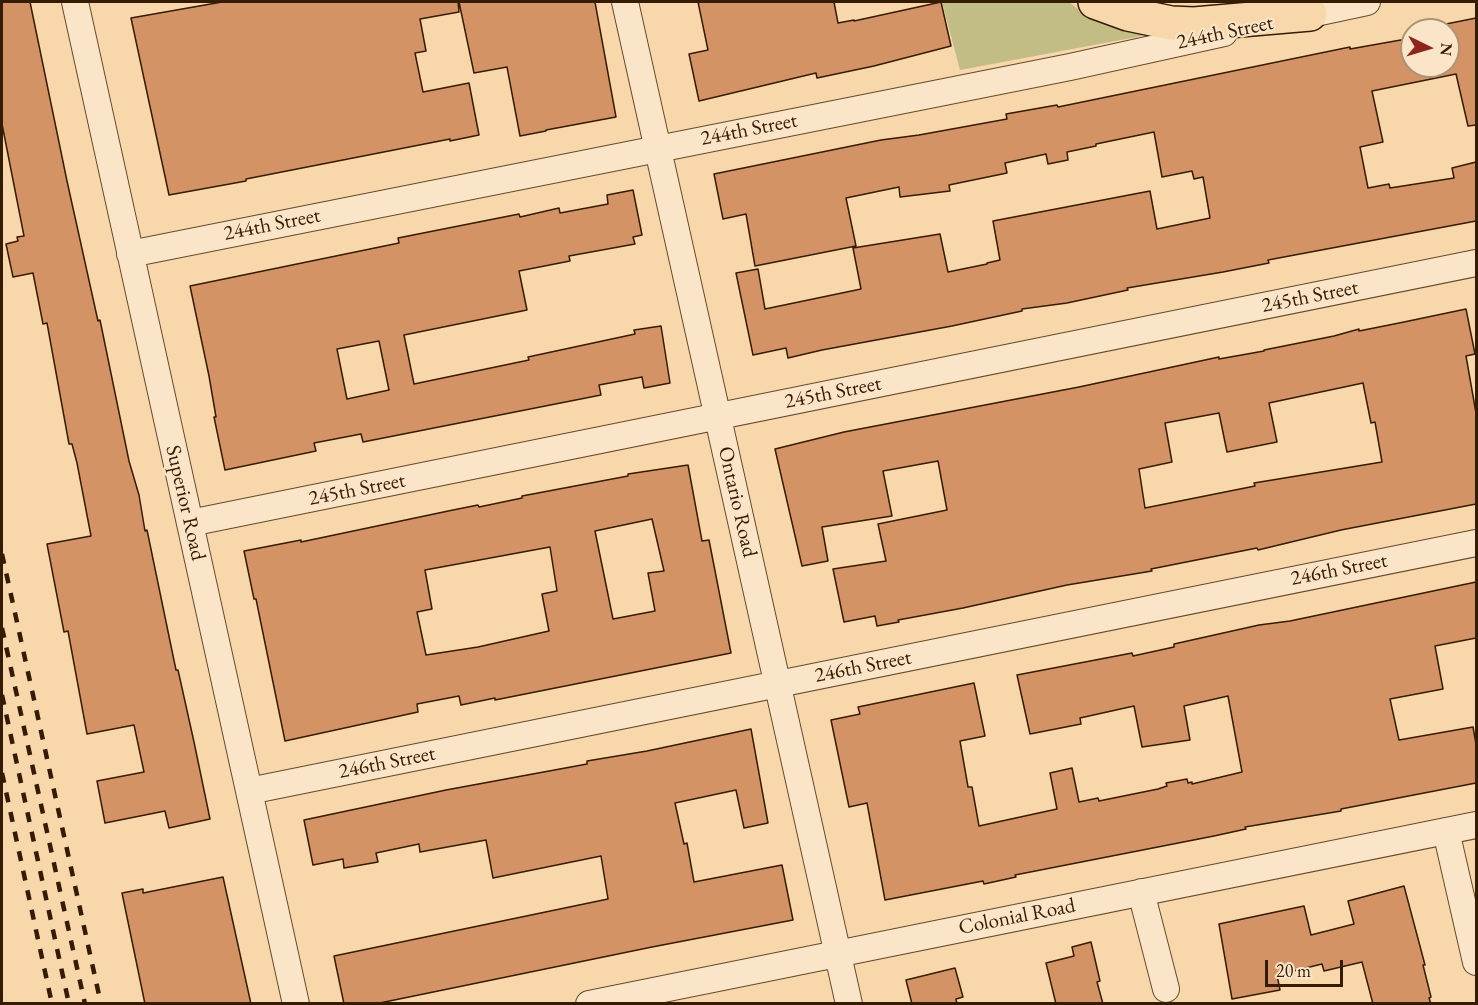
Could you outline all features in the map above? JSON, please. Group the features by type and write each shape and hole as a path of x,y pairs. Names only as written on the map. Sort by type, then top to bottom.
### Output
{"highway":[{"path":"1095,2 1128,14 1171,23 1194,24 1310,14"}],"street":[{"name":"Superior Road","path":"75,2 296,1004"},
{"name":"Ontario Road","path":"625,2 849,1004"},
{"name":"244th Street","path":"130,254 1070,67 1367,2"},
{"name":"245th Street","path":"190,523 1476,263"},
{"name":"246th Street","path":"249,791 1476,543"},
{"name":"Colonial Road","path":"589,1004 1476,825"},
{"path":"1446,831 1476,962"},
{"path":"1141,892 1166,989"}],"shaded area":[{"path":"942,2 1069,2 1082,12 1143,29 1142,36 960,70"}],"building":[{"path":"2,2 30,2 67,181 98,321 100,320 129,461 139,495 145,531 147,530 210,819 169,828 165,811 105,823 97,781 144,772 134,725 87,734 68,631 64,632 47,544 91,536 77,463 72,444 69,444 47,323 43,324 33,273 13,277 6,244 18,241 17,237 24,236 2,124"},
{"path":"222,2 458,2 459,12 420,19 426,51 415,53 423,92 469,83 479,135 169,195 131,18"},
{"path":"459,2 595,2 616,117 520,136 507,67 474,73"},
{"path":"698,2 834,2 838,23 941,2 951,46 874,66 817,78 816,73 699,101 689,54 708,50"},
{"path":"1476,18 1476,125 1468,126 1457,78 1460,78 1460,21"},
{"path":"1400,40 1400,78 1436,78 1372,91 1383,142 1360,147 1368,188 1389,184 1390,188 1454,178 1452,168 1476,162 1476,221 1268,260 1269,263 1223,272 1127,288 1128,290 1067,303 1022,309 1022,311 952,326 788,358 786,348 753,355 736,273 758,269 765,309 861,289 853,248 940,234 948,272 987,264 1000,260 993,221 1150,191 1157,229 1210,218 1203,177 1194,179 1192,171 1162,177 1154,132 1067,152 1068,160 1048,164 1046,154 1005,163 1007,173 949,185 950,191 900,197 899,187 846,198 856,246 755,266 746,214 723,219 714,174 881,140 1007,119 1006,114 1057,105 1058,107 1350,47 1350,49"},
{"path":"633,190 642,235 633,237 635,244 569,256 570,261 519,271 527,310 404,335 414,384 529,360 528,357 635,334 634,330 661,326 670,383 644,388 642,377 599,385 601,395 363,442 361,434 314,443 316,451 225,470 214,417 216,417 209,376 190,286 399,243 398,238 519,214 520,217 559,208 560,213 608,204 607,195","holes":["379,341 389,390 347,399 337,349"]},
{"path":"1466,309 1475,354 1466,356 1476,413 1476,504 1341,530 1258,550 1257,548 1151,569 1152,571 1067,585 898,620 899,622 877,626 875,616 844,622 833,569 886,561 878,524 947,510 938,461 883,471 892,516 822,527 828,561 802,566 775,449 844,432 1079,387 1219,357 1219,359 1264,351 1359,329 1359,331","holes":["1363,383 1371,423 1375,422 1382,462 1254,483 1255,486 1145,508 1139,469 1172,462 1165,423 1219,413 1227,452 1277,442 1269,403"]},
{"path":"688,465 702,541 709,540 731,653 495,700 495,698 461,705 459,696 417,704 418,712 285,741 244,551 301,540 301,542 478,505 479,507 522,498 522,496 628,476 628,474","holes":["652,519 664,571 648,573 655,611 613,619 595,531","550,547 557,591 542,594 549,631 478,647 426,655 417,612 432,609 425,570"]},
{"path":"1476,582 1476,638 1435,646 1443,689 1390,699 1399,740 1473,727 1476,744 1476,783 1341,809 1341,811 1245,827 1246,829 1015,875 1016,877 984,884 983,881 885,900 867,803 849,807 831,720 860,714 858,707 974,683 985,736 960,741 968,787 972,787 979,826 1057,809 1050,773 1072,768 1079,802 1098,798 1099,801 1158,789 1167,786 1166,783 1187,779 1188,783 1192,782 1192,784 1242,772 1228,696 1184,706 1190,740 1142,747 1134,706 1080,718 1081,724 1030,734 1017,675 1132,653 1133,656 1174,647 1174,644 1259,625 1290,621"},
{"path":"751,729 768,823 744,828 736,790 675,803 684,844 687,843 694,882 782,865 793,920 375,1004 344,1004 334,956 608,899 601,856 493,878 486,840 420,852 419,844 376,853 378,862 344,868 343,859 313,865 304,820"},
{"path":"223,877 251,1004 145,1004 122,893 143,889 143,893"},
{"path":"1404,886 1425,965 1423,965 1431,1004 1373,1004 1362,962 1324,971 1322,964 1277,975 1280,990 1232,999 1219,924 1304,906 1311,935 1354,924 1348,901"},
{"path":"1091,942 1103,1004 1056,1004 1046,963 1074,956 1072,947"},
{"path":"955,968 963,997 956,999 957,1004 912,1004 906,980"}],"railway":[{"path":"2,554 101,1004"},
{"path":"2,628 85,1004"},
{"path":"2,695 69,1004"},
{"path":"2,773 52,1004"}]}
